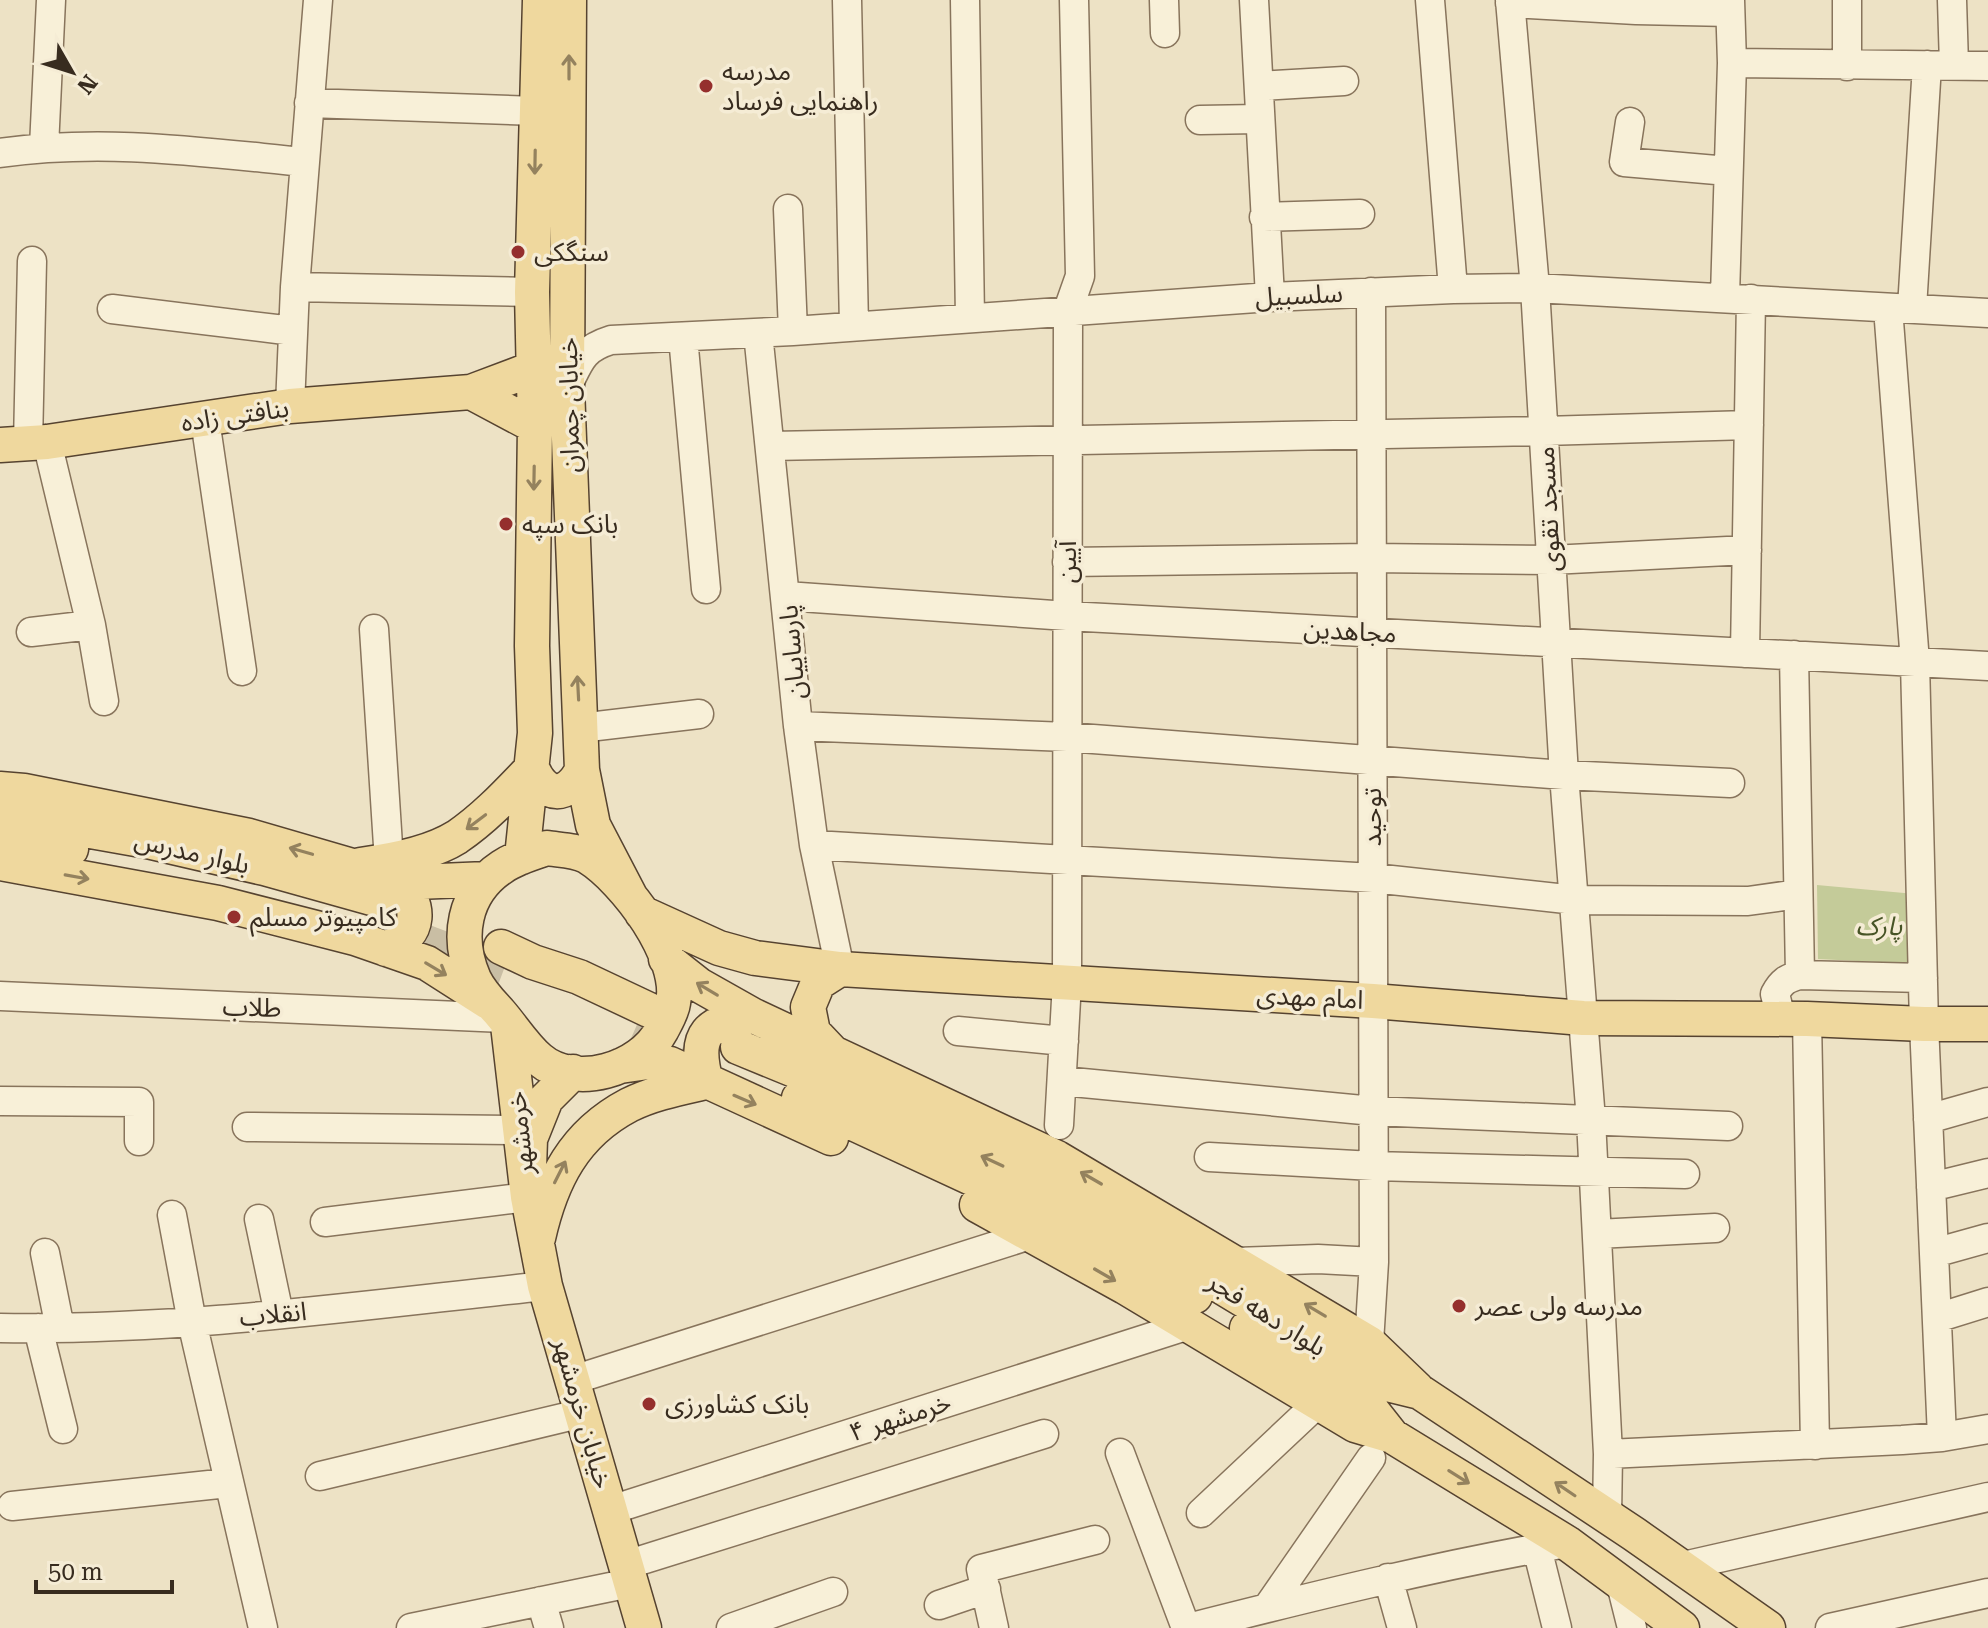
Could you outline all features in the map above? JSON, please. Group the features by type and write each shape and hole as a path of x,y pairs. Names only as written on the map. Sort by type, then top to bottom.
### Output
{"main road":[{"name":"خیابان چمران","path":"522,857 535,733 532,646 535,426 532,292 540,0"},
{"name":"خیابان چمران","path":"569,0 567,388 582,770 593,825 636,904"},
{"name":"بنافتی زاده","path":"25,444 290,406 471,392 532,369"},
{"path":"471,392 535,426"},
{"path":"0,863 218,903 355,938 386,903 455,838 490,812 532,768 537,782 549,790 563,791 576,783 582,770"},
{"path":"0,789 24,791 249,836 352,866 386,903 427,963 502,1016"},
{"name":"بلوار مدرس","path":"0,815 147,841 264,868 386,903"},
{"name":"بلوار مدرس","path":"0,839 386,903"},
{"path":"547,848 585,854 615,879 660,939 672,976 674,1003 660,1034 639,1058 595,1073 573,1072 541,1061 475,982 464,949 466,916 471,900 500,868 522,857 547,848"},
{"path":"386,903 417,882 487,879"},
{"name":"امام مهدی","path":"636,904 731,952 840,969 1373,1001 1583,1018 1794,1018 1988,1024"},
{"path":"503,959 642,1019"},
{"path":"666,959 699,985 754,1016 1057,1158 1369,1343 1420,1392"},
{"path":"831,1051 813,1032 808,1007 818,983 840,969"},
{"name":"خرمشهر","path":"502,1016 528,1197"},
{"path":"754,1016 728,1019 714,1025 702,1043 701,1062 724,1065 1033,1234 1319,1402 1382,1447"},
{"path":"620,1066 648,1062 724,1065"},
{"path":"536,1246 545,1207 563,1164 594,1131 628,1106 724,1065"},
{"name":"بلوار دهه فجر","path":"724,1065 816,1079 1085,1204 1379,1382 1420,1392 1768,1628"},
{"name":"بلوار دهه فجر","path":"724,1065 1062,1220 1190,1293 1366,1403 1382,1447 1621,1584 1682,1628"},
{"name":"خرمشهر","path":"528,1197 530,1139 546,1099 573,1072"},
{"name":"خیابان خرمشهر","path":"528,1197 545,1286 644,1628"}],"street":[{"path":"44,147 51,0"},
{"path":"290,406 295,287 318,0"},
{"path":"847,0 854,326"},
{"path":"965,0 970,318"},
{"name":"آیین","path":"1059,1125 1067,982 1068,310 1080,276 1074,0"},
{"path":"1164,0 1165,33"},
{"path":"1254,0 1258,119 1270,297"},
{"path":"1430,0 1453,289"},
{"path":"1847,0 1847,66"},
{"path":"1942,1437 1924,1024 1915,662 1900,308 1952,0"},
{"path":"1510,1 1730,6 1732,63 1728,171 1749,425 1745,653"},
{"name":"مسجد تقوی","path":"1510,1 1535,288 1564,775 1591,1120 1608,1454 1607,1517"},
{"path":"1732,63 1988,66"},
{"path":"1259,86 1344,81"},
{"path":"309,103 536,111"},
{"path":"1200,120 1258,119"},
{"path":"1630,122 1624,162 1728,171"},
{"path":"0,153 44,147 142,146 304,162"},
{"path":"788,209 793,331"},
{"path":"1264,217 1360,214"},
{"path":"32,261 25,444 91,625 104,701"},
{"path":"569,285 576,309 588,324 611,340"},
{"path":"295,287 532,292"},
{"name":"سلسبیل","path":"611,340 793,331 1270,297 1453,289 1535,288 1988,313"},
{"name":"توحید","path":"1369,1343 1374,1262 1371,292"},
{"path":"112,309 293,331"},
{"name":"پارساییان","path":"758,333 798,726 814,845 840,969"},
{"path":"683,337 706,589"},
{"path":"567,388 582,357 593,346 611,340"},
{"path":"205,420 242,671"},
{"path":"771,446 1749,425"},
{"path":"1067,562 1371,558 1551,560 1747,550"},
{"name":"مجاهدین","path":"786,596 1067,616 1988,666"},
{"path":"31,632 91,625"},
{"path":"374,629 386,903"},
{"path":"1794,655 1800,975"},
{"path":"580,728 699,714"},
{"path":"798,726 1067,737 1564,775 1730,783"},
{"path":"814,845 1373,878 1575,900 1748,901 1798,894"},
{"path":"1815,1445 1794,1018 1775,994 1789,977 1800,975 1923,978"},
{"name":"طلاب","path":"0,996 502,1016"},
{"path":"958,1031 1064,1041"},
{"path":"1062,1081 1373,1111 1728,1126"},
{"path":"0,1101 139,1102 139,1141"},
{"path":"1928,1119 1988,1102"},
{"path":"247,1127 518,1130"},
{"path":"1209,1157 1373,1166 1685,1174"},
{"path":"1931,1187 1988,1173"},
{"path":"325,1222 528,1197"},
{"path":"172,1215 192,1322 263,1628"},
{"path":"259,1219 279,1314"},
{"path":"1597,1234 1715,1228"},
{"path":"573,1380 1033,1234"},
{"path":"1934,1253 1988,1238"},
{"path":"45,1253 49,1328 63,1429"},
{"path":"1235,1262 1318,1259 1374,1262"},
{"name":"انقلاب","path":"0,1328 192,1322 545,1286"},
{"path":"1937,1318 1988,1302"},
{"name":"خرمشهر ۴","path":"611,1510 1189,1325"},
{"path":"1201,1513 1319,1402"},
{"path":"320,1476 583,1413"},
{"path":"1608,1454 1942,1437 1988,1429"},
{"path":"411,1628 471,1622 541,1601 1044,1434"},
{"path":"1267,1608 1382,1447"},
{"path":"1120,1453 1187,1628 1230,1623 1267,1608 1388,1578 1552,1545 1557,1628"},
{"path":"12,1506 228,1483"},
{"path":"1679,1567 1988,1497"},
{"path":"994,1628 981,1569 1095,1540"},
{"path":"1388,1578 1402,1628"},
{"path":"1621,1584 1632,1628"},
{"path":"939,1605 986,1589"},
{"path":"731,1628 833,1592"},
{"path":"1830,1628 1988,1593"},
{"path":"541,1601 549,1628"}],"green space":[{"name":"پارک","path":"1817,885 1915,894 1918,964 1818,959"}],"tunnel":[{"path":"376,923 504,971"},
{"path":"636,1027 729,1068"}],"place":[{"name":"مدرسه راهنمایی فرساد","path":"706,86"},
{"name":"سنگکی","path":"518,252"},
{"name":"بانک سپه","path":"506,524"},
{"name":"کامپیوتر مسلم","path":"234,917"},
{"name":"مدرسه ولی عصر","path":"1459,1306"},
{"name":"بانک کشاورزی","path":"649,1404"}]}
